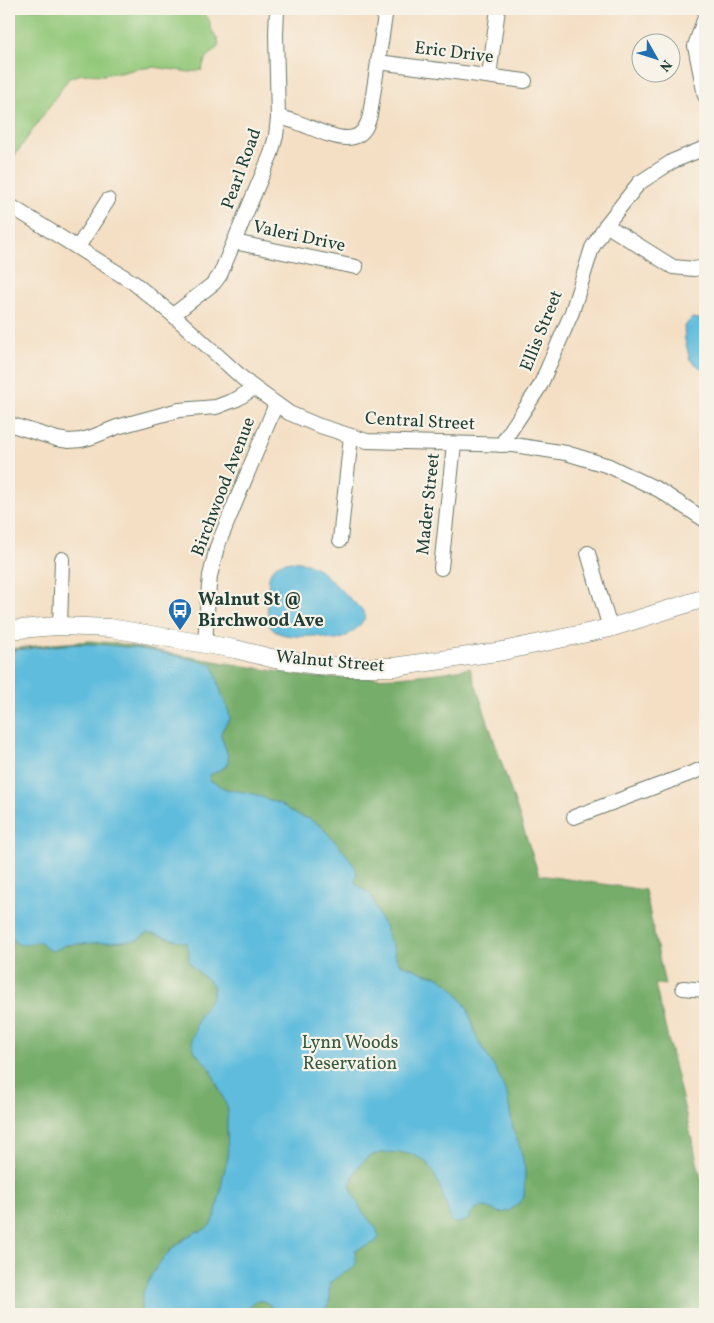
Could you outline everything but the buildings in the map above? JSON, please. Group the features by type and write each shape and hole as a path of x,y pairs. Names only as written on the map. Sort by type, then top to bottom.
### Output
{"main road":[{"name":"Walnut Street","path":"9,630 60,626 110,628 316,665 394,668 503,651 610,628 705,598"}],"street":[{"name":"Pearl Road","path":"173,314 217,280 271,154 278,118 277,9"},
{"path":"278,118 292,120 342,139 360,135 368,124 386,9"},
{"path":"489,76 498,9"},
{"path":"705,17 695,46 705,96"},
{"name":"Eric Drive","path":"378,62 525,81"},
{"name":"Ellis Street","path":"501,445 540,386 572,312 592,248 606,225 639,183 673,161 705,148"},
{"path":"78,247 108,200"},
{"name":"Central Street","path":"9,205 134,283 173,314 254,388 289,413 317,426 367,440 514,445 566,453 609,466 659,490 705,520"},
{"path":"606,225 674,267 694,270 705,267"},
{"name":"Valeri Drive","path":"234,242 356,267"},
{"path":"9,424 57,439 81,440 117,427 172,412 216,407 237,399 254,388"},
{"name":"Birchwood Avenue","path":"205,644 210,576 217,547 276,404"},
{"path":"340,540 351,436"},
{"name":"Mader Street","path":"441,568 454,444"},
{"path":"588,553 610,628"},
{"path":"60,626 62,559"},
{"path":"574,817 705,768"},
{"path":"683,988 705,990"}],"green space":[{"path":"9,9 198,9 208,19 219,46 206,59 202,70 189,72 154,67 104,75 82,74 69,78 9,164"},
{"path":"90,641 116,643 311,677 399,677 470,668 539,875 645,890 665,985 655,984 705,1195 705,1314 321,1314 330,1302 330,1282 355,1265 354,1250 376,1242 376,1228 361,1210 350,1186 356,1170 369,1157 375,1154 391,1152 416,1156 423,1160 428,1164 436,1178 452,1222 459,1223 470,1219 472,1211 480,1207 486,1207 500,1213 509,1211 521,1201 524,1197 525,1170 513,1129 507,1095 497,1072 477,1039 467,1008 454,989 435,975 400,964 377,909 366,892 356,884 357,874 309,819 297,815 280,804 254,794 226,789 209,780 210,775 226,767 228,757 221,735 222,730 230,719 212,665 152,651 105,645 70,644 9,650"},
{"path":"147,933 186,943 193,967 214,987 212,998 198,1018 194,1034 195,1052 210,1068 228,1109 228,1158 215,1216 212,1224 201,1232 197,1231 183,1239 170,1250 143,1293 140,1313 143,1314 9,1314 9,934 12,939 29,944 41,942 46,948 60,948 65,945 136,940"},
{"path":"253,1302 268,1303 278,1314 241,1314"}],"water":[{"path":"692,318 705,320 705,371 690,360 685,340 684,327"},
{"path":"291,561 307,563 320,570 363,611 365,617 358,627 337,640 317,636 285,635 274,630 268,622 269,577 277,565"},
{"path":"88,644 151,651 213,665 230,719 223,727 221,734 228,757 227,764 210,775 209,780 226,789 254,794 280,804 297,815 321,826 347,855 355,867 357,874 355,881 357,884 371,894 400,964 439,977 454,989 467,1008 477,1039 497,1072 507,1095 513,1129 525,1170 524,1197 521,1201 509,1211 500,1213 486,1207 480,1207 475,1209 470,1215 470,1219 459,1223 452,1222 436,1178 428,1164 423,1160 408,1154 391,1152 375,1154 369,1157 356,1170 350,1186 361,1210 376,1228 379,1237 376,1242 355,1250 356,1262 354,1267 330,1282 330,1302 321,1314 278,1314 261,1300 253,1302 241,1314 140,1313 142,1296 157,1266 182,1241 197,1231 201,1232 212,1224 228,1158 228,1109 210,1068 195,1052 192,1042 198,1018 212,998 214,987 189,961 189,950 186,943 147,933 137,940 65,945 52,951 41,942 20,945 9,934 9,651"}],"place":[{"name":"Walnut St @ Birchwood Ave","path":"180,631"}],"park label":[{"name":"Lynn Woods Reservation","path":"350,1053"}]}
